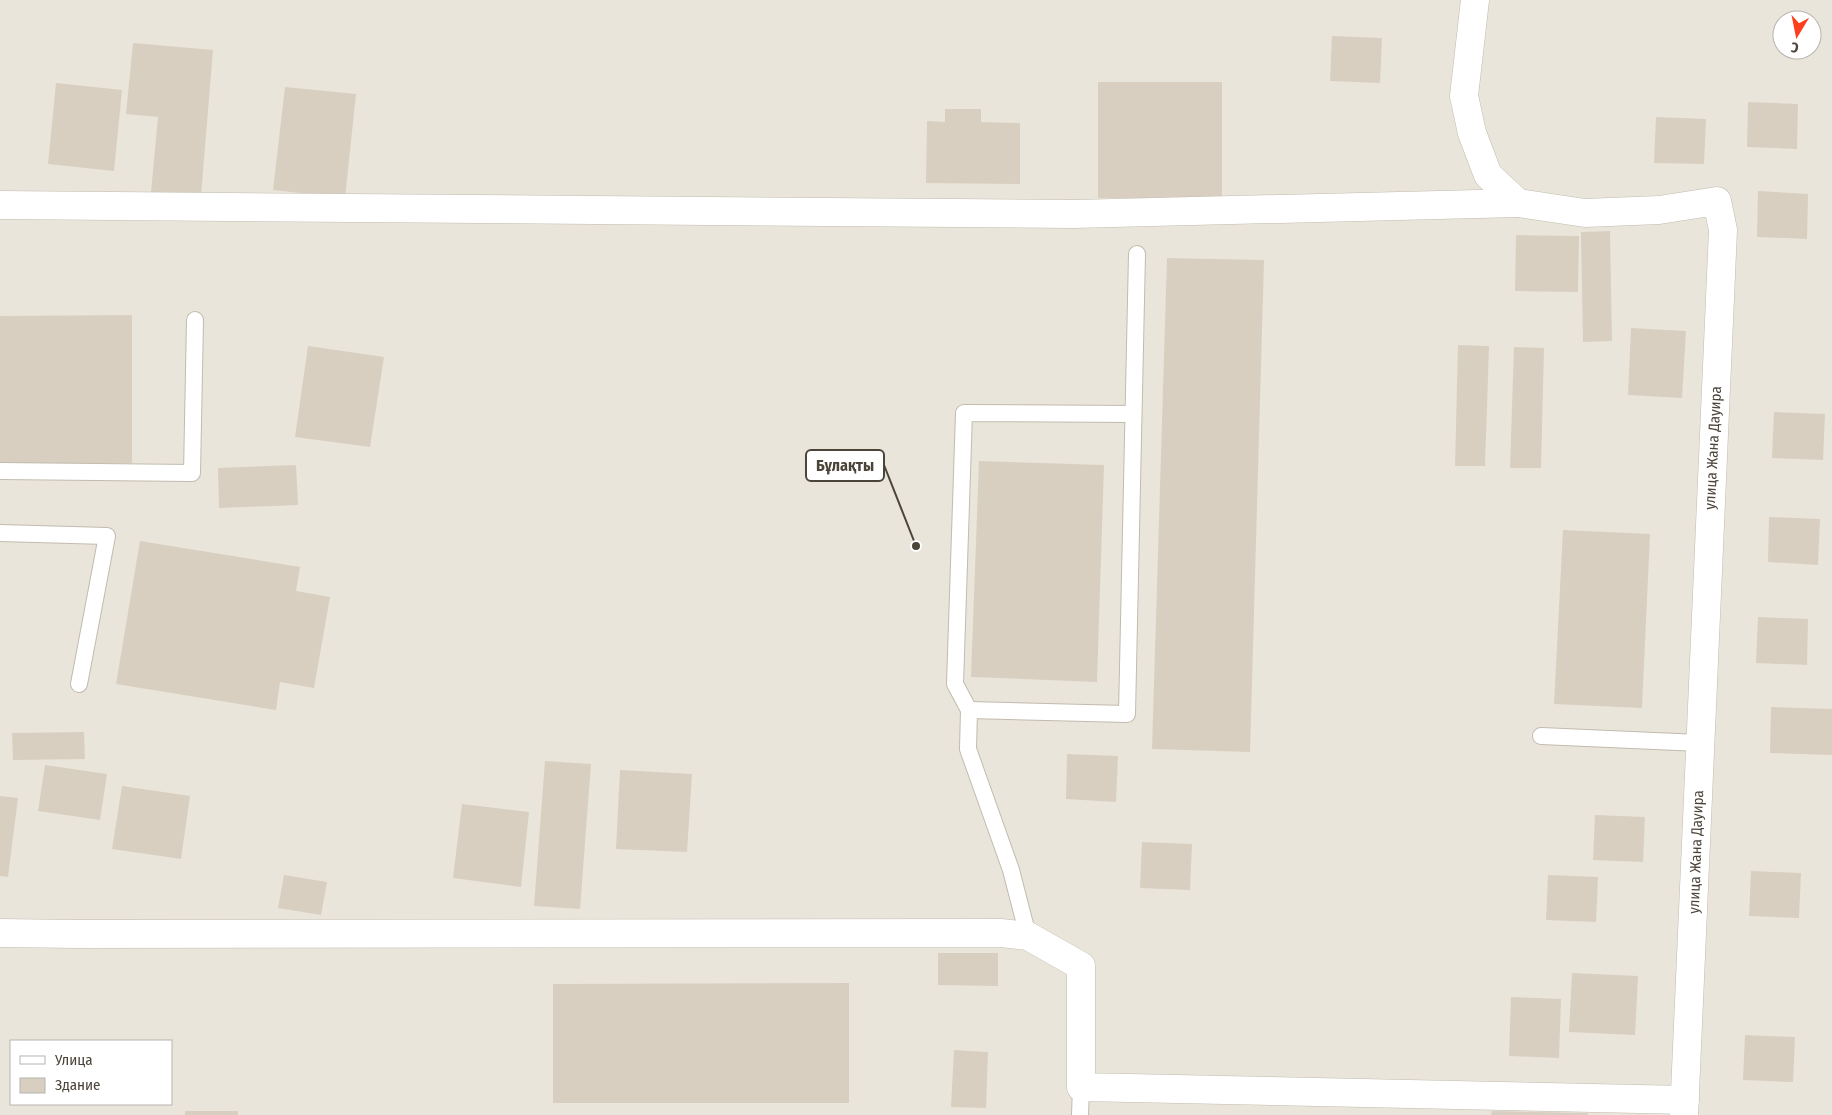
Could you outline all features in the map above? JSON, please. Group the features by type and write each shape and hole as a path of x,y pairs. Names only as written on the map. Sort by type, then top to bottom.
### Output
{"street":[{"path":"1474,0 1464,96 1472,133 1488,175 1518,203"},
{"name":"улица Жана Дауира","path":"1518,203 1585,213 1659,210 1717,202 1723,230 1684,1107"},
{"path":"0,205 1074,214 1518,203"},
{"path":"0,933 1001,933 1028,936 1081,966 1081,1087 1684,1107"}],"lane":[{"path":"969,710 1126,714 1137,254"},
{"path":"0,471 192,474 195,320"},
{"path":"1028,936 1011,870 968,749 969,710 955,684 964,413 1133,414"},
{"path":"0,533 107,536 79,684"},
{"path":"1541,736 1700,743"},
{"path":"1080,1115 1081,1087"}],"shaded area":[{"path":"0,0 1832,0 1832,1115 0,1115"}],"building":[{"path":"1332,36 1382,38 1380,83 1330,81"},
{"path":"133,43 213,50 201,196 151,192 158,117 126,114"},
{"path":"1098,82 1222,82 1222,198 1098,198"},
{"path":"56,83 122,90 114,171 48,164"},
{"path":"285,87 356,94 345,198 273,190"},
{"path":"1748,102 1798,104 1797,149 1747,147"},
{"path":"945,109 981,109 981,122 1020,123 1020,184 926,183 927,121 945,122"},
{"path":"1656,117 1706,119 1704,164 1654,163"},
{"path":"1758,191 1808,194 1807,239 1757,237"},
{"path":"1610,231 1612,341 1583,342 1581,232"},
{"path":"1516,235 1579,236 1578,292 1515,291"},
{"path":"1167,258 1264,260 1250,752 1152,749"},
{"path":"132,315 132,463 0,463 0,316"},
{"path":"1631,328 1686,331 1682,398 1628,395"},
{"path":"1458,345 1489,346 1485,466 1455,466"},
{"path":"308,346 384,357 370,447 295,437"},
{"path":"1514,347 1544,348 1541,468 1510,468"},
{"path":"1774,412 1825,414 1823,460 1772,458"},
{"path":"979,461 1104,465 1097,682 971,677"},
{"path":"296,465 298,505 219,508 218,468"},
{"path":"1769,517 1820,519 1818,565 1768,562"},
{"path":"1563,530 1650,534 1642,708 1554,704"},
{"path":"140,541 300,567 296,591 330,597 314,688 280,682 276,710 116,684"},
{"path":"1758,617 1808,619 1807,665 1756,663"},
{"path":"1771,707 1832,709 1832,755 1770,753"},
{"path":"84,732 85,759 13,760 12,733"},
{"path":"1067,754 1118,756 1116,802 1066,799"},
{"path":"545,761 591,764 580,909 534,906"},
{"path":"45,765 107,774 100,820 38,811"},
{"path":"620,770 692,774 687,852 616,849"},
{"path":"122,786 190,796 181,859 112,849"},
{"path":"0,796 18,798 8,877 0,876"},
{"path":"462,804 529,812 521,887 453,878"},
{"path":"1595,815 1645,817 1643,862 1593,860"},
{"path":"1142,842 1192,844 1190,890 1140,888"},
{"path":"1751,871 1801,873 1799,918 1749,916"},
{"path":"284,875 327,882 321,915 278,908"},
{"path":"1548,875 1598,877 1596,922 1546,920"},
{"path":"938,953 998,953 998,986 938,985"},
{"path":"1572,973 1638,976 1635,1035 1569,1032"},
{"path":"849,983 849,1103 553,1103 553,984"},
{"path":"1511,997 1561,999 1559,1058 1509,1056"},
{"path":"1745,1035 1795,1037 1793,1082 1743,1080"},
{"path":"954,1050 988,1052 986,1108 951,1107"},
{"path":"185,1111 238,1111 238,1115 185,1115"},
{"path":"1492,1111 1588,1113 1588,1115 1491,1115"}],"place":[{"name":"Бұлақты","path":"916,546"}]}
